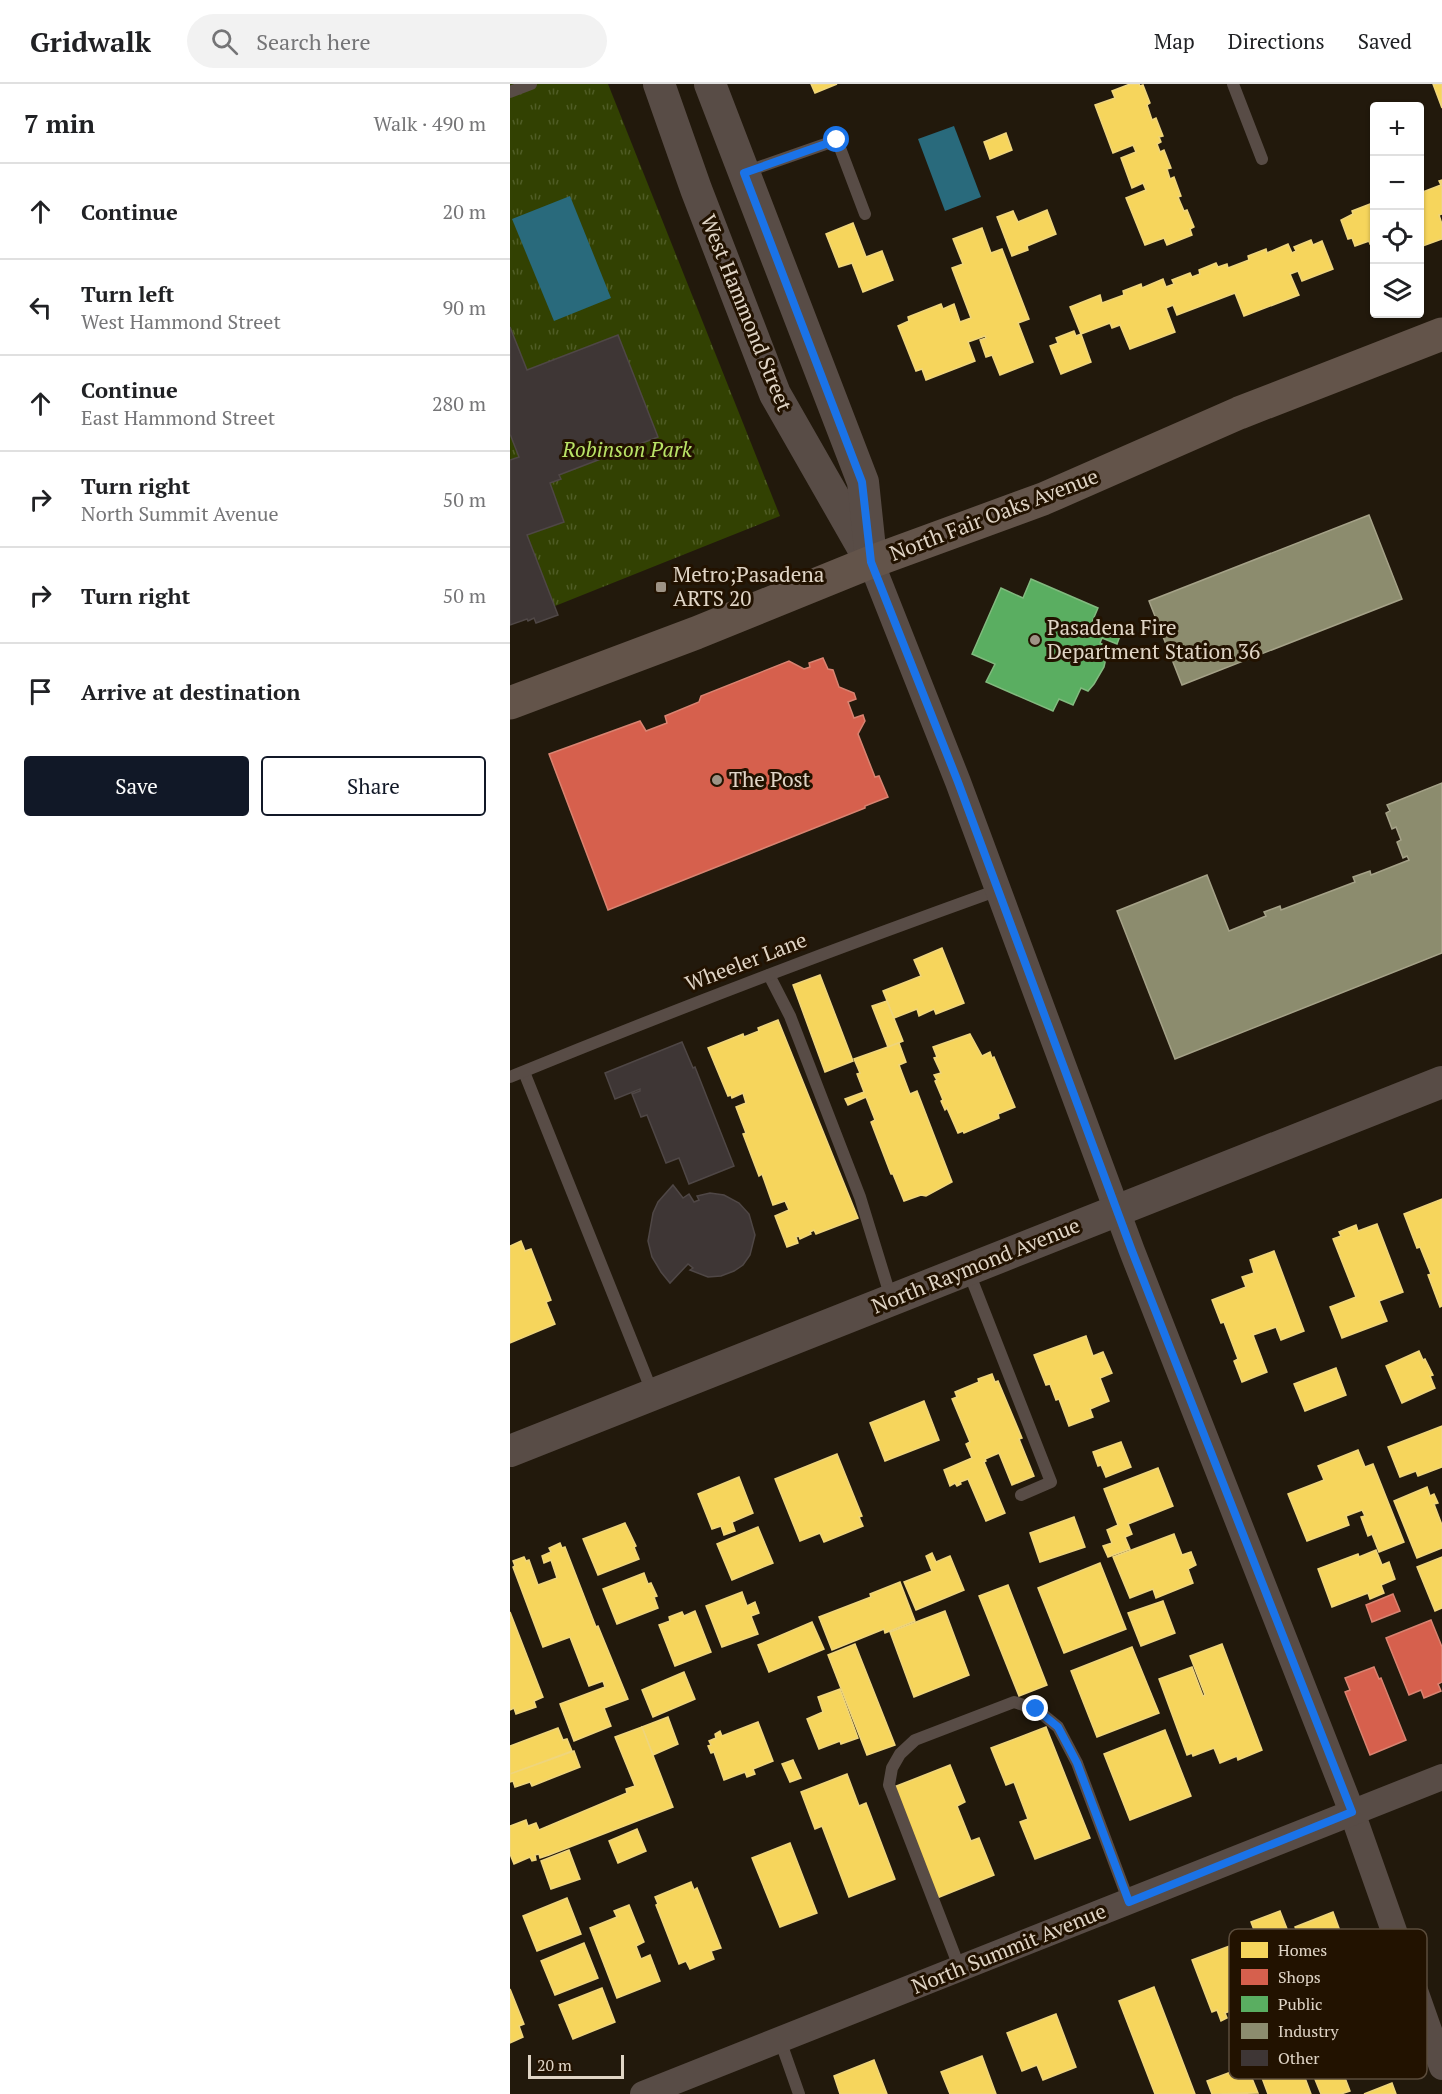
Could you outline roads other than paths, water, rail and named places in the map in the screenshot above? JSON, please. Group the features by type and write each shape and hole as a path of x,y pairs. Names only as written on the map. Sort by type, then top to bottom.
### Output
{"main road":[{"name":"North Fair Oaks Avenue","path":"510,703 696,633 871,562 1042,499 1239,413 1442,334"}],"street":[{"name":"West Hammond Street","path":"658,84 775,394 871,562"},
{"path":"710,84 862,482 871,562 958,782 1116,1210 1352,1812 1393,1929"},
{"name":"North Raymond Avenue","path":"510,1451 1442,1082"},
{"name":"North Summit Avenue","path":"643,2094 1442,1777"},
{"path":"1427,2024 1442,2067"}],"lane":[{"path":"510,92 531,84"},
{"path":"1233,84 1262,159"},
{"path":"744,173 837,140 865,214"},
{"name":"Wheeler Lane","path":"510,1077 844,945 998,890"},
{"path":"769,975 790,1016 856,1187 891,1299"},
{"path":"524,1072 653,1394"},
{"path":"968,1269 1051,1482 1021,1495"},
{"path":"960,1969 889,1785 892,1768 900,1754 915,1740 1014,1702 1036,1709 1058,1727 1077,1763 1129,1902"},
{"path":"780,2040 799,2094"}],"water":[{"path":"954,126 981,197 945,211 918,139"},
{"path":"570,196 611,298 554,321 512,219"}],"place":[{"name":"Metro;Pasadena ARTS 20","path":"661,587"},
{"name":"Pasadena Fire Department Station 36","path":"1035,640"},
{"name":"The Post","path":"717,780"}],"park label":[{"name":"Robinson Park","path":"627,450"}]}
